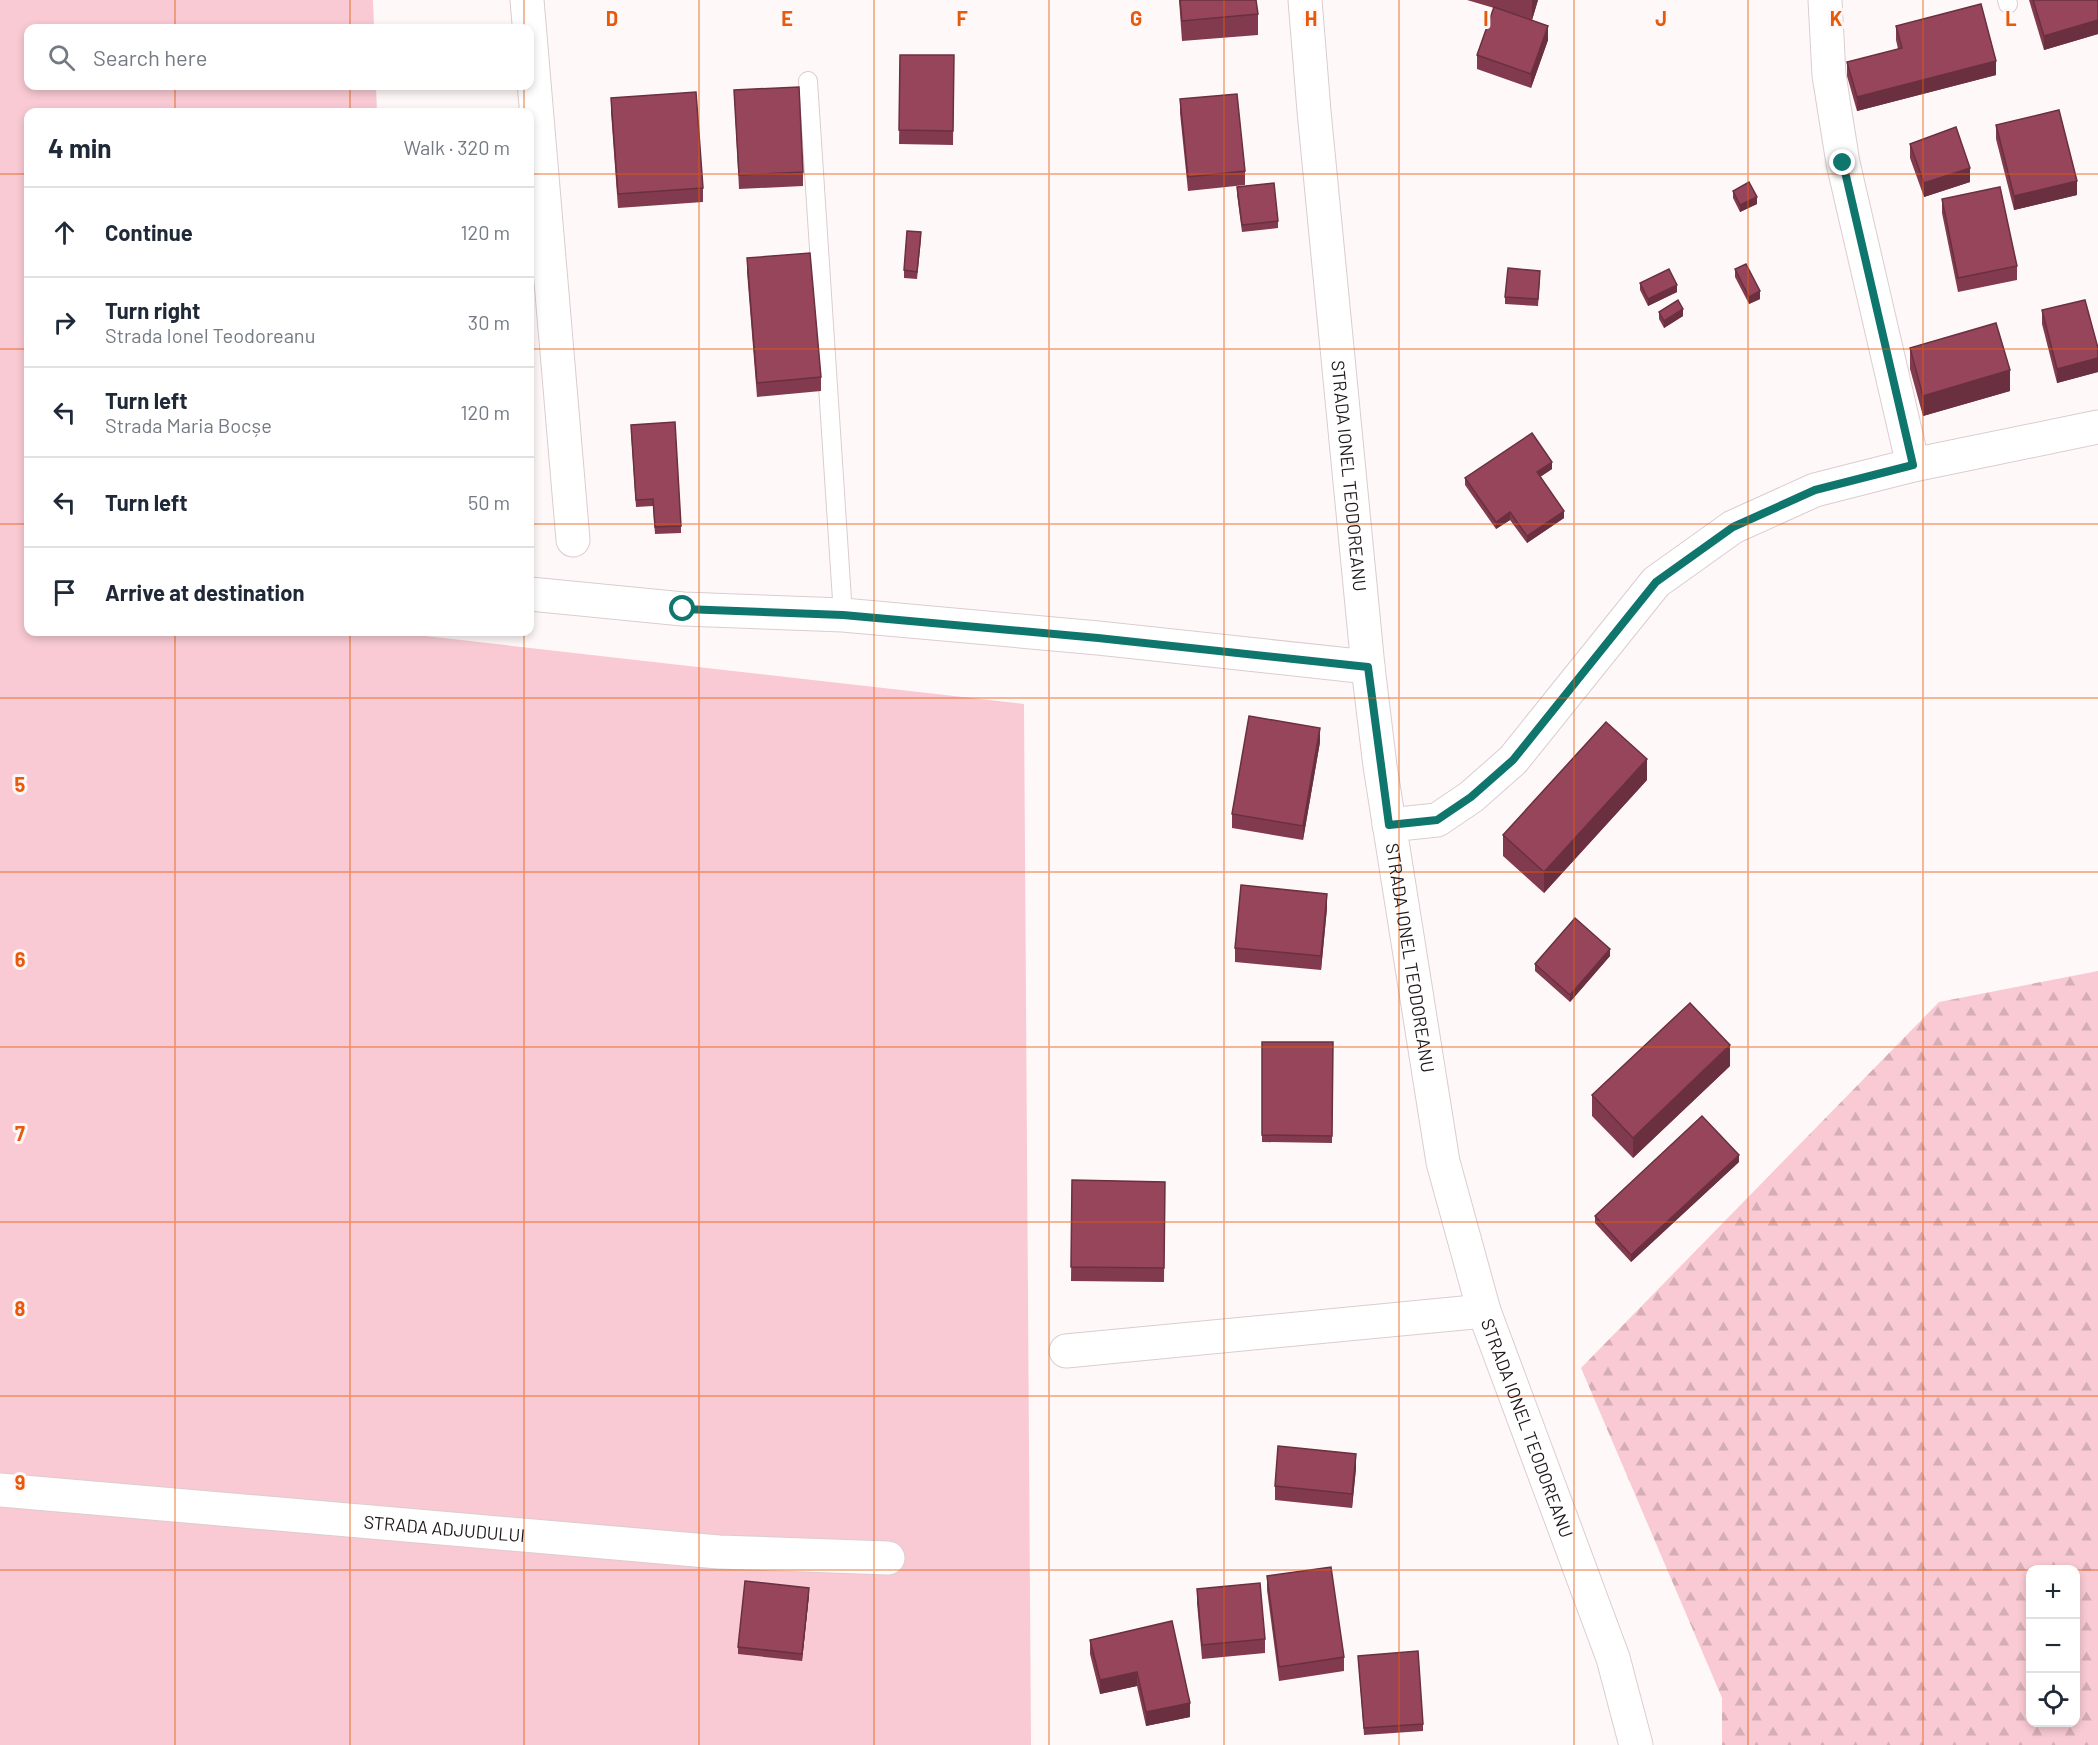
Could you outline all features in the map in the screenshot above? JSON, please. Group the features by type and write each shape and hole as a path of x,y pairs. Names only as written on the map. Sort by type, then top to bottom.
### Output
{"street":[{"path":"527,0 529,24"},
{"name":"STRADA IONEL TEODOREANU","path":"1305,0 1368,667 1389,825 1443,1162 1484,1311 1613,1659 1636,1745"},
{"path":"1825,0 1829,75 1843,163 1913,465"},
{"path":"534,82 573,540"},
{"path":"1389,825 1437,820 1471,797 1513,760 1656,582 1733,527 1815,490 1913,465 2098,427"},
{"path":"534,594 683,609 843,615 1098,638 1368,667"},
{"path":"1066,1351 1484,1311"},
{"name":"STRADA ADJUDULUI","path":"0,1490 719,1552 888,1558"}],"lane":[{"path":"808,81 843,615"}],"green space":[{"path":"0,0 373,0 374,24 24,24 24,90 376,90 377,108 24,108 24,636 425,636 1024,704 1031,1745 0,1745"},
{"path":"2098,971 2098,1745 1722,1745 1722,1698 1581,1368 1939,1002"}],"building":[{"path":"1180,0 1256,0 1258,14 1182,21"},
{"path":"2033,0 2098,0 2098,20 2044,36"},
{"path":"1981,4 1996,61 1857,97 1847,62 1902,48 1896,26"},
{"path":"1494,7 1548,26 1531,74 1477,55"},
{"path":"900,55 954,55 953,131 899,130"},
{"path":"799,87 803,172 739,175 734,90"},
{"path":"696,92 703,188 618,194 611,98"},
{"path":"1237,94 1245,171 1188,177 1180,99"},
{"path":"2059,110 2077,181 2014,196 1996,125"},
{"path":"1956,127 1970,168 1924,183 1910,144"},
{"path":"1749,182 1757,197 1740,205 1733,191"},
{"path":"1274,183 1278,221 1242,225 1237,187"},
{"path":"2000,187 2017,266 1958,278 1942,199"},
{"path":"907,231 921,232 917,272 904,270"},
{"path":"810,253 821,377 757,383 747,258"},
{"path":"1746,264 1760,291 1749,297 1735,269"},
{"path":"1508,268 1540,271 1538,299 1505,297"},
{"path":"1669,269 1677,285 1648,299 1640,283"},
{"path":"1678,300 1683,309 1664,321 1659,312"},
{"path":"2085,300 2098,348 2098,358 2057,369 2042,310"},
{"path":"1996,323 2010,370 1923,396 1910,348"},
{"path":"675,422 681,526 655,527 653,499 636,500 631,425"},
{"path":"1532,433 1552,462 1537,472 1564,511 1527,536 1510,512 1496,522 1465,478"},
{"path":"1249,716 1320,728 1303,826 1232,814"},
{"path":"1606,722 1647,759 1544,872 1503,835"},
{"path":"1241,885 1327,894 1321,956 1235,948"},
{"path":"1575,918 1610,949 1570,995 1535,964"},
{"path":"1690,1003 1730,1045 1633,1138 1592,1095"},
{"path":"1262,1042 1333,1042 1332,1136 1262,1135"},
{"path":"1702,1116 1739,1155 1631,1255 1595,1216"},
{"path":"1072,1180 1165,1182 1164,1268 1071,1267"},
{"path":"1278,1446 1356,1454 1352,1494 1275,1486"},
{"path":"1331,1567 1344,1657 1279,1667 1267,1576"},
{"path":"745,1581 809,1588 802,1654 738,1647"},
{"path":"1260,1583 1265,1639 1202,1645 1197,1589"},
{"path":"1172,1621 1190,1703 1146,1712 1137,1672 1100,1680 1090,1640"},
{"path":"1418,1651 1423,1724 1364,1728 1358,1656"}],"route":[{"path":"683,609 843,615 1098,638 1368,667 1389,825 1437,820 1471,797 1513,760 1656,582 1733,527 1815,490 1913,465 1843,163"}]}
